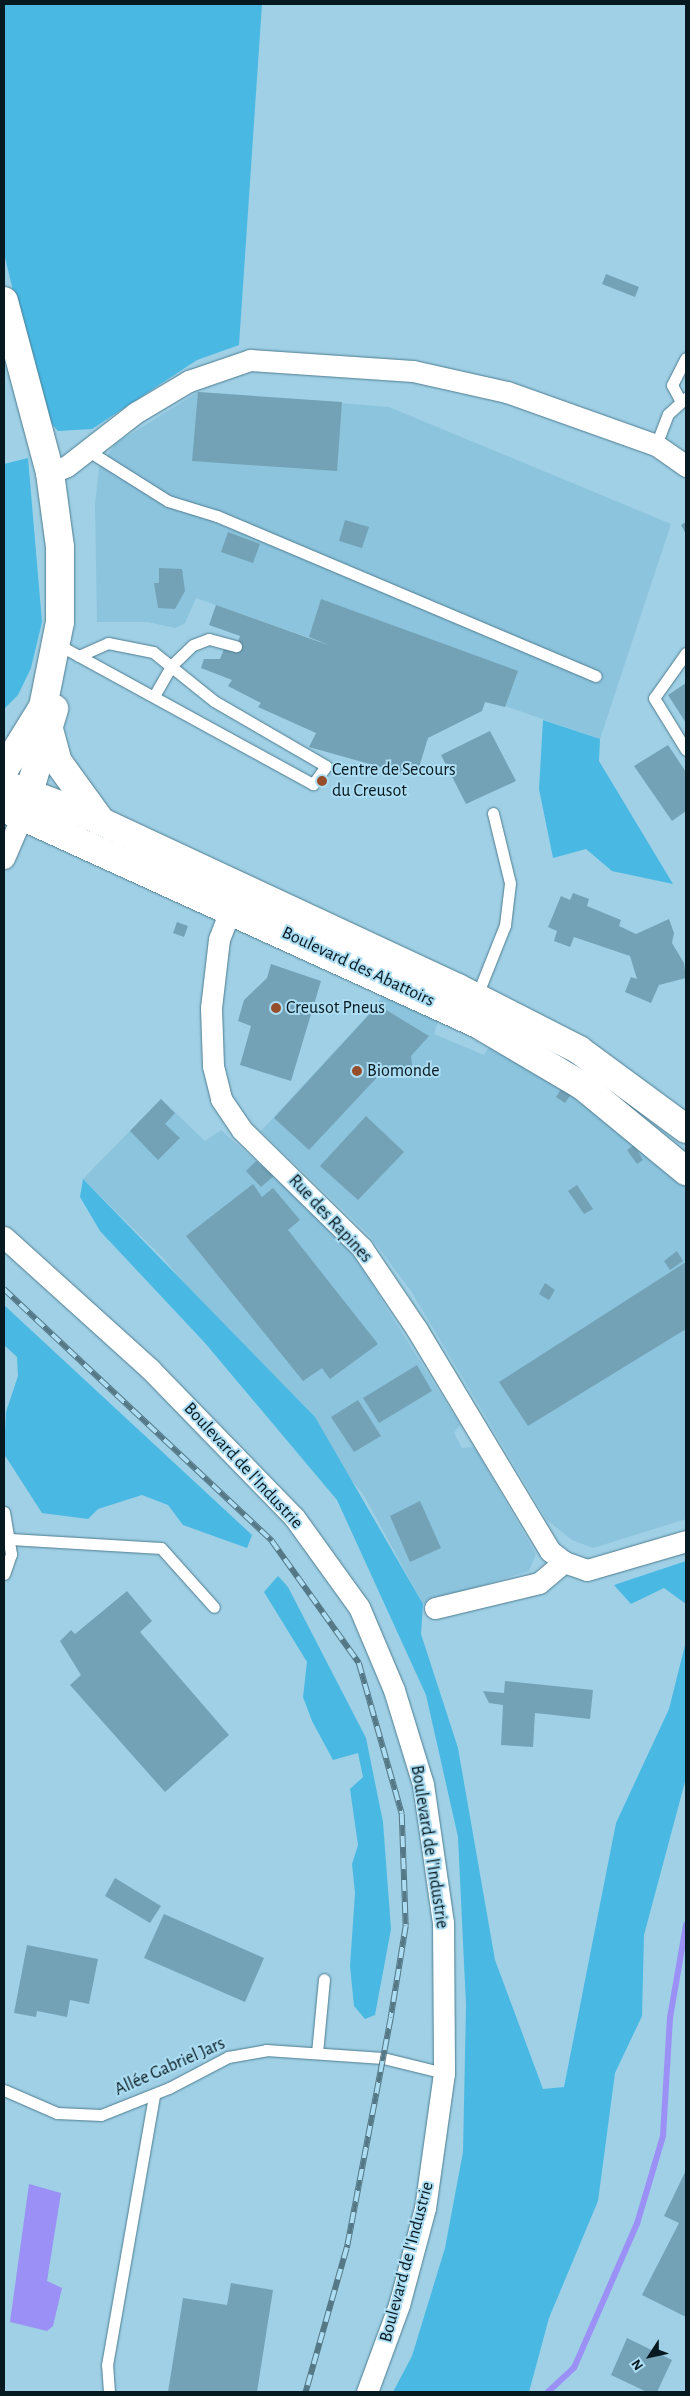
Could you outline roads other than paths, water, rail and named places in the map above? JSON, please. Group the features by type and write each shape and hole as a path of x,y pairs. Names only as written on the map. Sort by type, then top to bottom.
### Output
{"street":[{"path":"4,301 50,473 60,547 68,650 49,728 18,806 4,858"},
{"path":"50,473 67,466 135,413 189,382 250,360 413,371 507,392 656,445 686,466"},
{"path":"4,736 26,715 68,650"},
{"path":"4,770 43,707 49,679"},
{"path":"49,728 58,762 101,821"},
{"name":"Boulevard des Abattoirs","path":"4,784 18,806 231,908 471,1008 579,1050 686,1129"},
{"name":"Boulevard des Abattoirs","path":"18,806 101,821 471,1008 583,1086 686,1171"},
{"name":"Rue des Rapines","path":"231,908 219,938 210,1008 213,1066 221,1098 242,1130 362,1248 426,1344 550,1551 564,1562 587,1570 686,1541"},
{"name":"Boulevard de l'Industrie","path":"4,1237 150,1368 294,1517 359,1607 394,1690 423,1784 443,1922 444,2073 425,2208 399,2305 367,2392"},
{"path":"435,1608 539,1583 564,1562"}],"lane":[{"path":"656,445 668,414 683,399 672,385 686,358"},
{"path":"87,450 168,501 244,527 596,676"},
{"path":"154,696 172,666 193,645 209,638 236,646"},
{"path":"108,643 153,652 214,701 326,766 313,784 68,650 108,643"},
{"path":"686,653 654,698 686,750"},
{"path":"471,1008 505,925 510,883 493,812"},
{"path":"4,1512 11,1554 4,1574"},
{"path":"10,1539 161,1548 214,1607"},
{"path":"317,2054 324,1980"},
{"name":"Allée Gabriel Jars","path":"4,2090 23,2102 77,2115 101,2115 154,2095 228,2057 266,2050 383,2058 444,2073"},
{"path":"109,2392 107,2365 154,2095"}],"waterway":[{"path":"548,2392 574,2368 637,2224 663,2136 670,2018 686,1925"}],"railway":[{"path":"4,1289 272,1541 359,1663 402,1814 406,1926 391,2018 347,2248 306,2392"}],"place":[{"name":"Centre de Secours du Creusot","path":"322,781"},
{"name":"Creusot Pneus","path":"276,1008"},
{"name":"Biomonde","path":"357,1071"}]}
